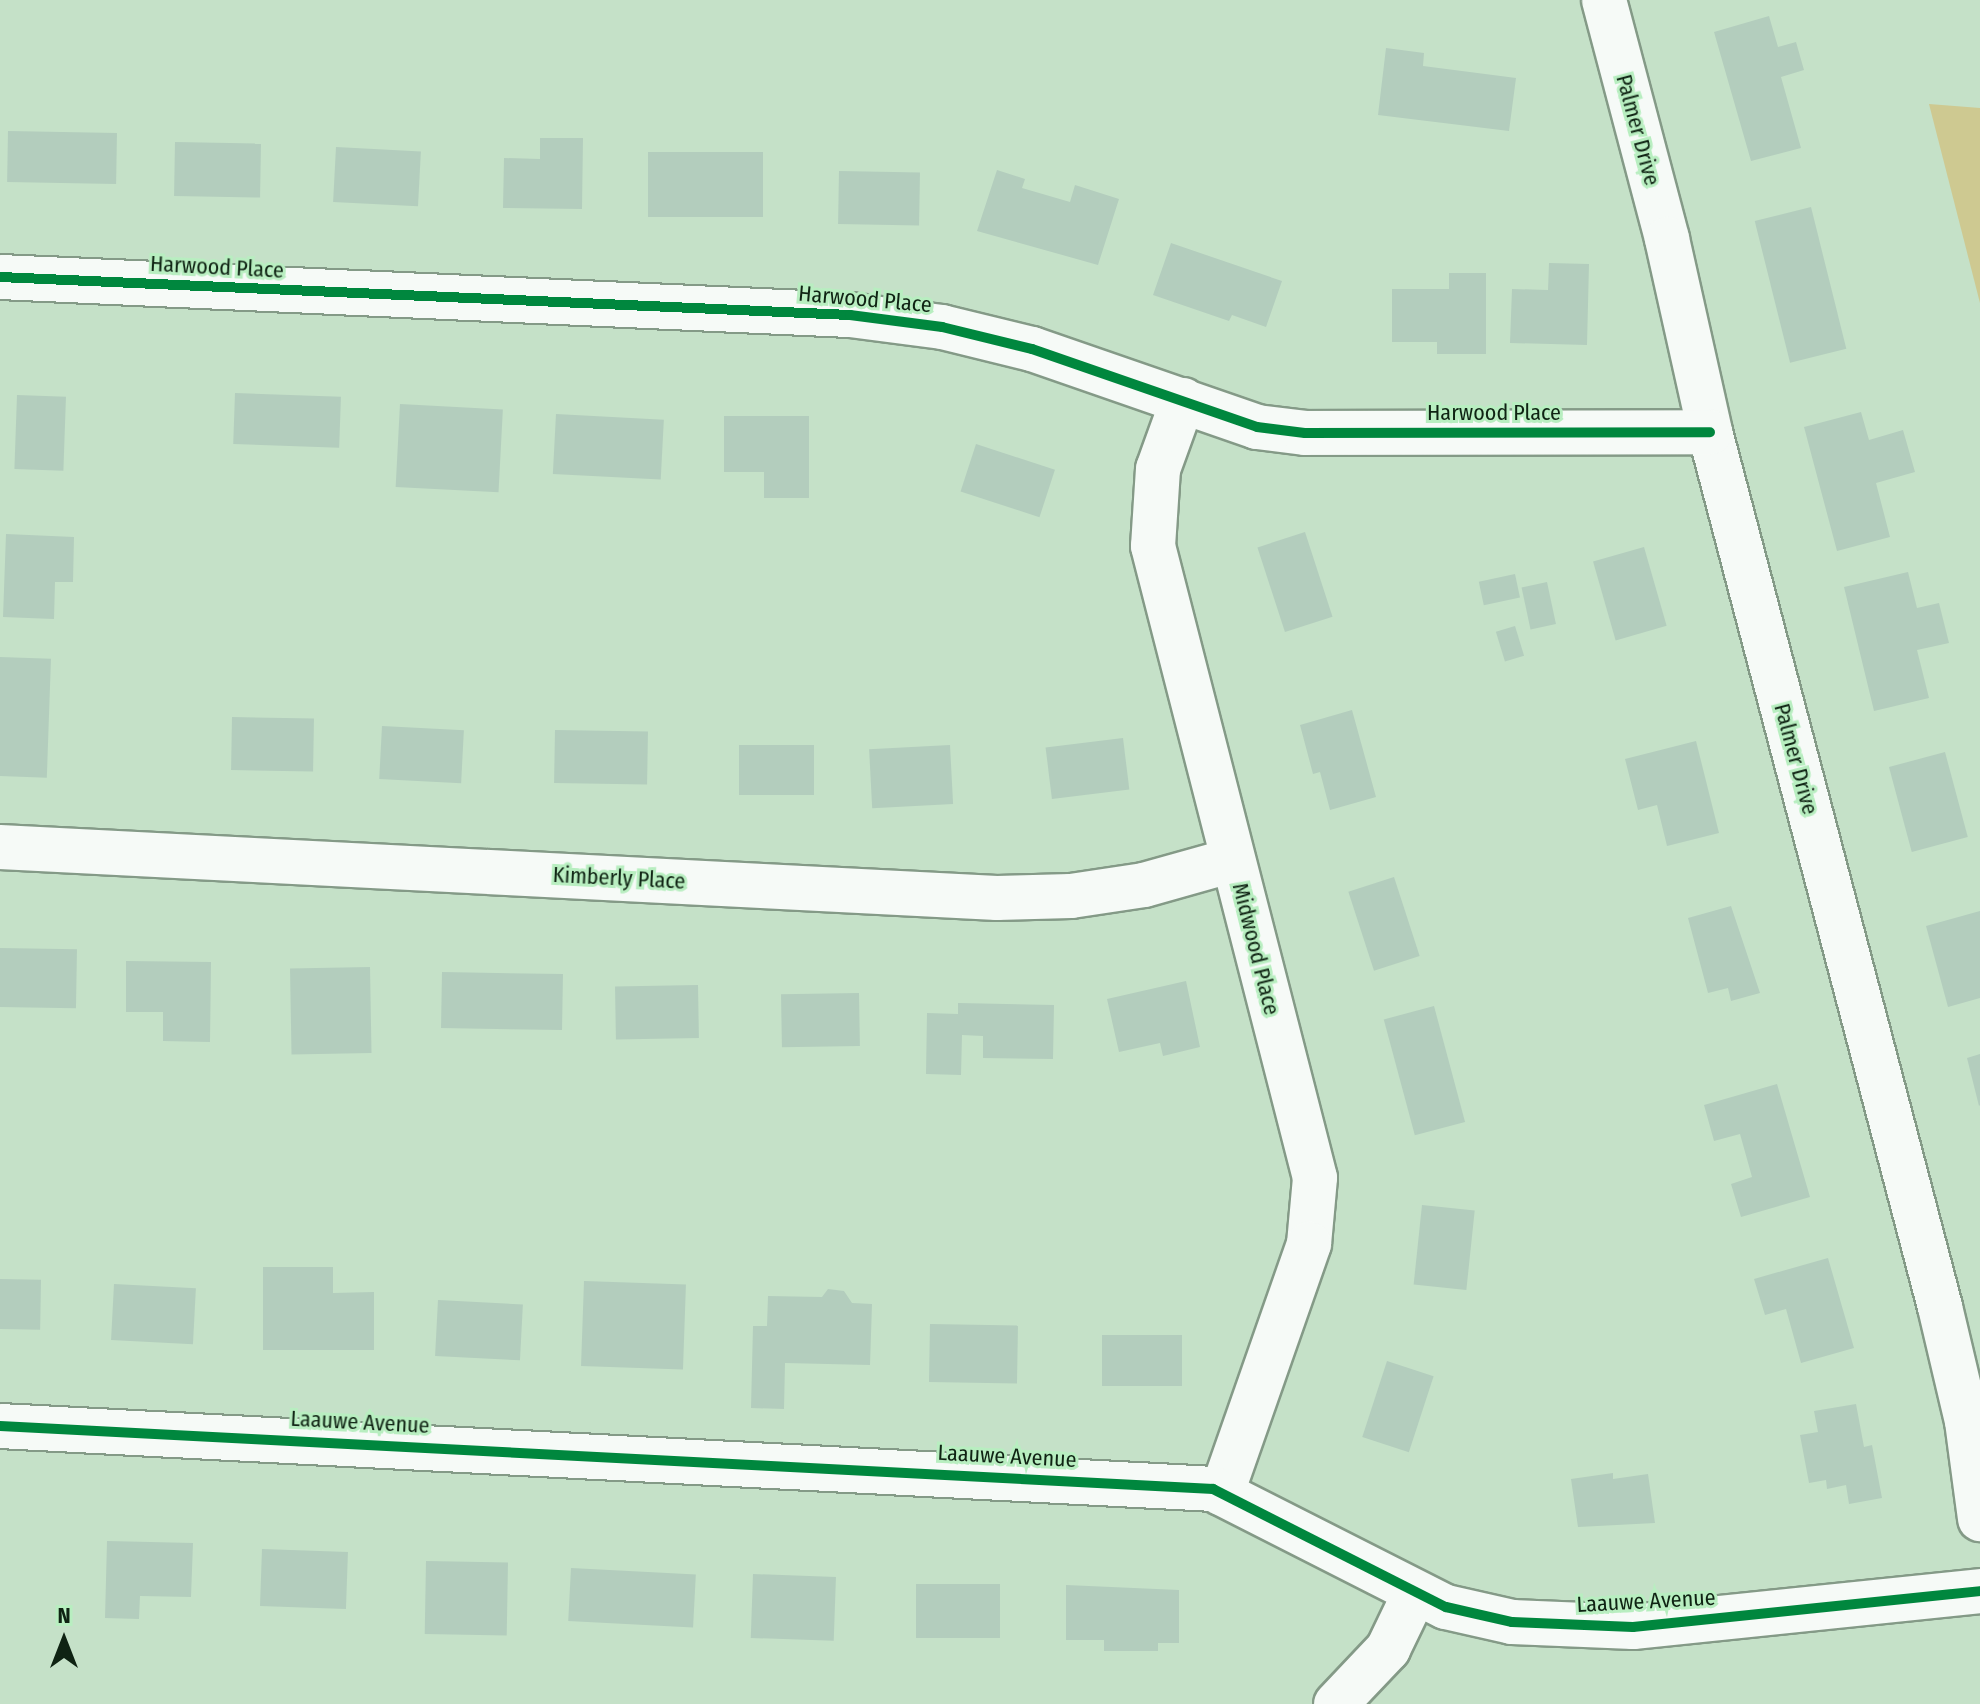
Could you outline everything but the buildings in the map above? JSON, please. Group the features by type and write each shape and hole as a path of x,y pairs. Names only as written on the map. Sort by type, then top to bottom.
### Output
{"street":[{"name":"Palmer Drive","path":"1604,0 1667,239 1710,432 1940,1307 1967,1421 1980,1519"},
{"name":"Harwood Place","path":"0,277 850,315 942,327 1032,349 1257,427 1305,433 1710,432"},
{"name":"Midwood Place","path":"1183,400 1158,469 1153,546 1315,1178 1315,1212 1222,1493"},
{"name":"Kimberly Place","path":"0,847 997,898 1071,896 1144,885 1233,860"},
{"name":"Laauwe Avenue","path":"0,1426 1142,1483 1222,1493 1446,1607 1512,1622 1633,1627 1980,1591"},
{"path":"1336,1704 1388,1649 1415,1593"}],"shaded area":[{"path":"1929,104 1980,108 1980,303"}],"cycle path":[{"path":"0,277 850,315 942,327 1032,349 1257,427 1305,433 1710,432"},
{"path":"0,1426 1213,1489 1446,1607 1512,1622 1633,1627 1980,1591"}]}
